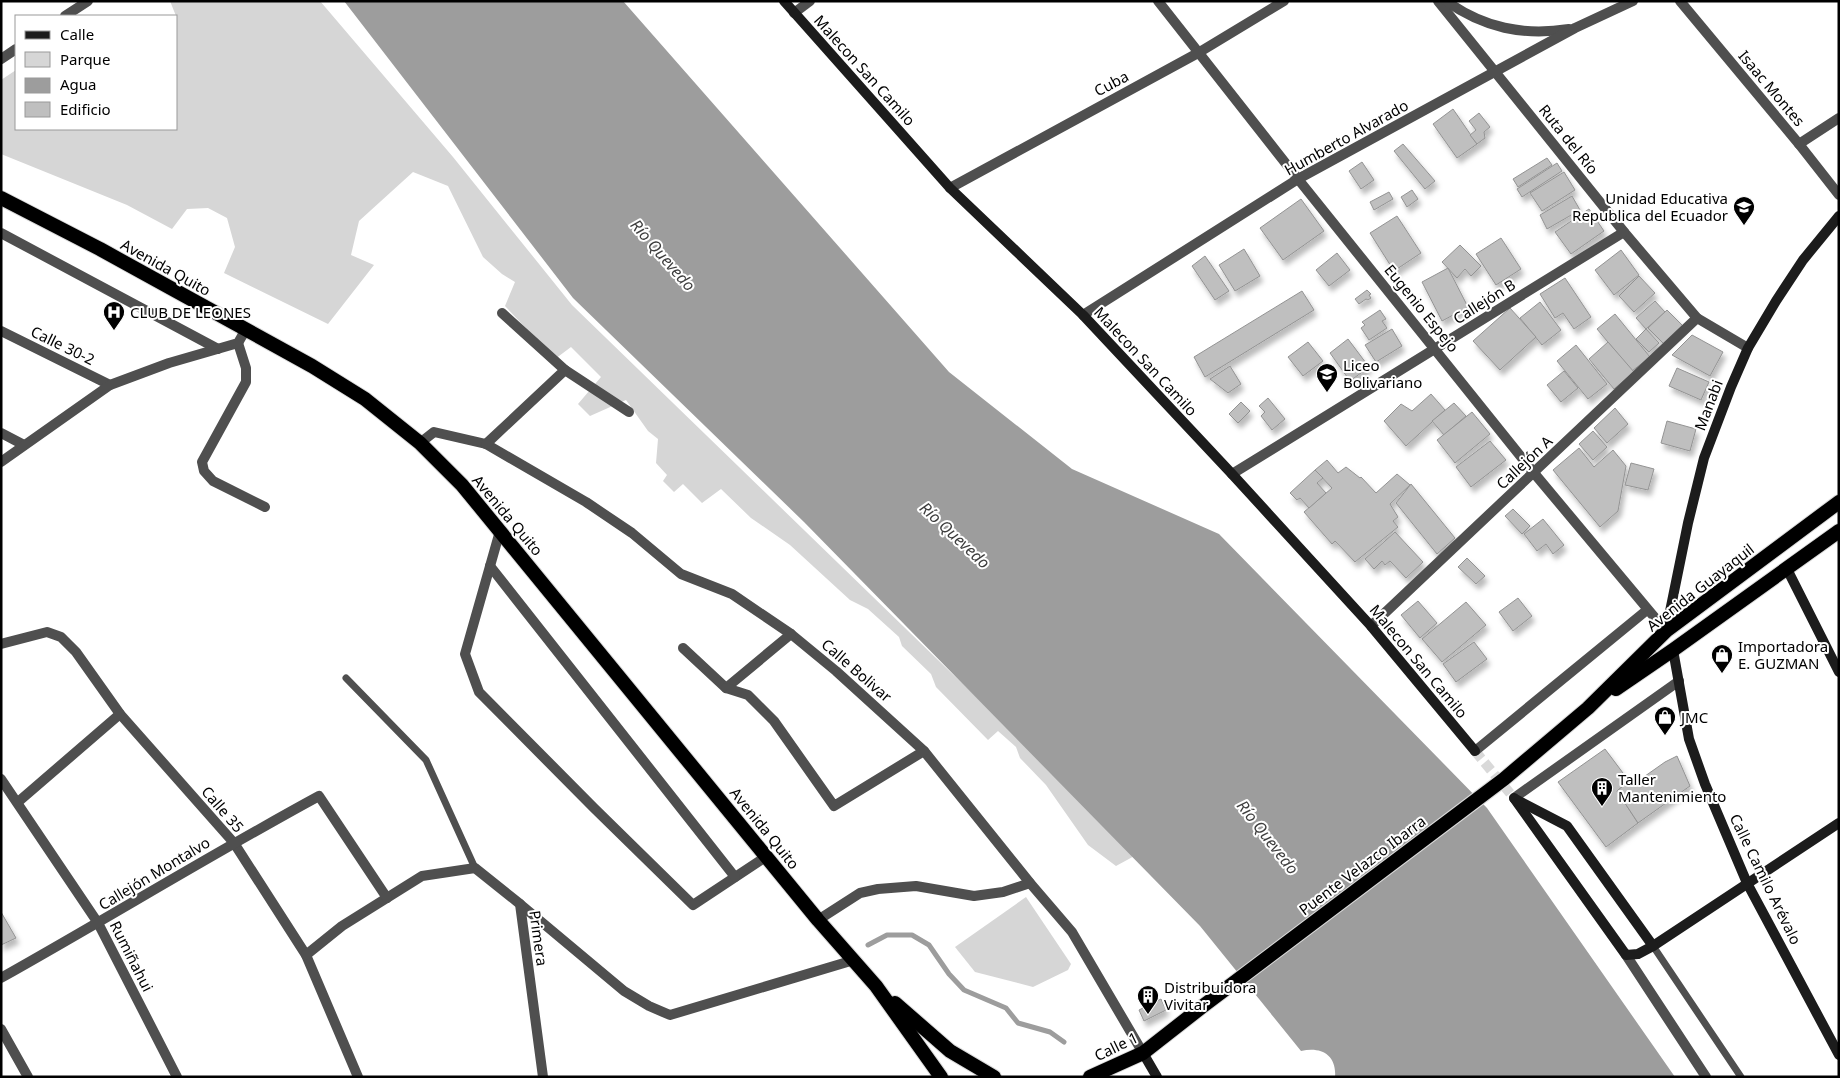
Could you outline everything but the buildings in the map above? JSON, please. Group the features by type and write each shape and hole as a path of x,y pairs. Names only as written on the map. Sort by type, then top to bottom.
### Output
{"highway":[{"name":"Avenida Quito","path":"1,198 312,366 365,399 420,443 462,485 500,530 818,920 876,986 941,1077"},
{"name":"Avenida Guayaquil","path":"1540,750 1588,708 1666,631 1839,502"},
{"name":"Avenida Guayaquil","path":"1588,708 1674,650 1839,531"},
{"name":"Puente Velazco Ibarra","path":"1203,1006 1540,750"},
{"name":"Avenida Quito","path":"876,986 950,1051 994,1077"},
{"name":"Calle 1","path":"1090,1077 1143,1053 1203,1006"}],"main road":[{"name":"Malecon San Camilo","path":"784,1 950,188 1083,315 1232,474 1371,626 1475,751"},
{"name":"Manabi","path":"1666,631 1688,523 1704,458 1731,388 1748,348 1776,301 1803,260 1839,216"},
{"path":"1788,568 1839,672"},
{"name":"Calle Camilo Arévalo","path":"1674,650 1692,748 1705,784 1747,883 1839,1055"},
{"path":"1514,798 1567,826 1653,946"},
{"path":"1514,798 1626,955 1638,954 1653,946 1839,823"},
{"name":"Calle Bolivar","path":"1143,1053 1157,1077"}],"street":[{"path":"67,15 88,1"},
{"path":"794,14 810,1"},
{"name":"Eugenio Espejo","path":"1158,1 1534,473 1666,631"},
{"name":"Cuba","path":"950,188 1198,53 1284,1"},
{"name":"Ruta del Río","path":"1438,1 1624,232 1697,318 1748,348"},
{"path":"1446,1 1474,18 1498,26 1524,31 1544,32 1575,28"},
{"name":"Humberto Alvarado","path":"1083,315 1298,179 1575,28 1633,1"},
{"name":"Isaac Montes","path":"1680,1 1839,195"},
{"path":"1,59 15,50"},
{"path":"1798,144 1839,118"},
{"name":"Callejón B","path":"1232,474 1624,232"},
{"path":"1,233 218,349"},
{"path":"502,313 565,370 629,412"},
{"name":"Callejón A","path":"1371,626 1697,318"},
{"path":"1,462 110,385 169,364 238,343 246,329"},
{"name":"Calle 30-2","path":"1,331 110,385"},
{"path":"238,343 246,368 246,382 202,462 204,471 213,480 265,507"},
{"path":"486,444 565,370"},
{"name":"Calle Bolivar","path":"420,443 434,432 486,444 609,517 632,533 681,574 732,594 791,634 836,671 924,751 1072,932 1143,1053"},
{"path":"1,433 24,445"},
{"path":"500,530 465,654 479,692 693,905 767,856"},
{"path":"490,566 735,877"},
{"path":"1475,751 1647,610"},
{"name":"Calle 35","path":"1,644 47,632 61,637 76,652 120,714 234,843 306,956 358,1077"},
{"path":"726,688 791,634"},
{"path":"683,648 726,688 748,695 774,721 834,806 924,751"},
{"path":"1514,798 1679,681"},
{"path":"18,802 120,714"},
{"name":"Rumiñahui","path":"1,779 98,923 177,1077"},
{"name":"Callejón Montalvo","path":"1,978 319,796 388,898"},
{"path":"306,956 342,926 422,876 476,868"},
{"name":"Primera","path":"476,868 520,904 543,1077"},
{"path":"818,920 860,893 878,889 916,886 974,896 1003,892 1030,883"},
{"path":"520,904 624,991 649,1006 670,1015 854,960"},
{"path":"1626,955 1706,1077"},
{"path":"1,1029 28,1077"}],"lane":[{"path":"346,678 426,760 476,868"},
{"path":"1653,946 1741,1077"}],"green space":[{"path":"170,1 320,1 453,157 572,305 1138,854 1116,866 1088,845 1046,785 1020,758 1016,747 998,731 988,740 936,687 931,674 902,646 899,637 868,609 850,600 790,545 751,518 721,489 702,503 683,484 674,492 663,481 667,475 656,463 658,439 648,431 626,400 590,416 578,404 601,377 571,347 555,359 505,306 515,282 502,274 483,257 448,186 413,172 359,221 351,255 374,265 328,324 224,273 235,247 227,218 208,208 187,209 172,229 127,205 1,154 1,80 15,71 15,130 178,130 178,15 176,15"},
{"path":"1026,897 1071,964 1068,970 1033,987 975,972 955,947"}],"water":[{"name":"Río Quevedo","path":"344,1 623,1 949,372 1072,469 1219,534 1487,808 1675,1077 1335,1077 1333,1063 1326,1054 1315,1050 1301,1051 1200,926 804,522 573,298"}],"waterway":[{"path":"868,945 887,935 912,935 929,945 949,974 964,990 1006,1008 1018,1023 1050,1032 1064,1042"}],"tunnel":[{"path":"1475,751 1514,798"}],"place":[{"name":"Unidad Educativa Republica del Ecuador","path":"1744,226"},
{"name":"CLUB DE LEONES","path":"114,331"},
{"name":"Liceo Bolivariano","path":"1327,393"},
{"name":"Importadora E. GUZMAN","path":"1722,674"},
{"name":"JMC","path":"1665,736"},
{"name":"Taller Mantenimiento","path":"1602,807"},
{"name":"Distribuidora Vivitar","path":"1148,1015"}]}
